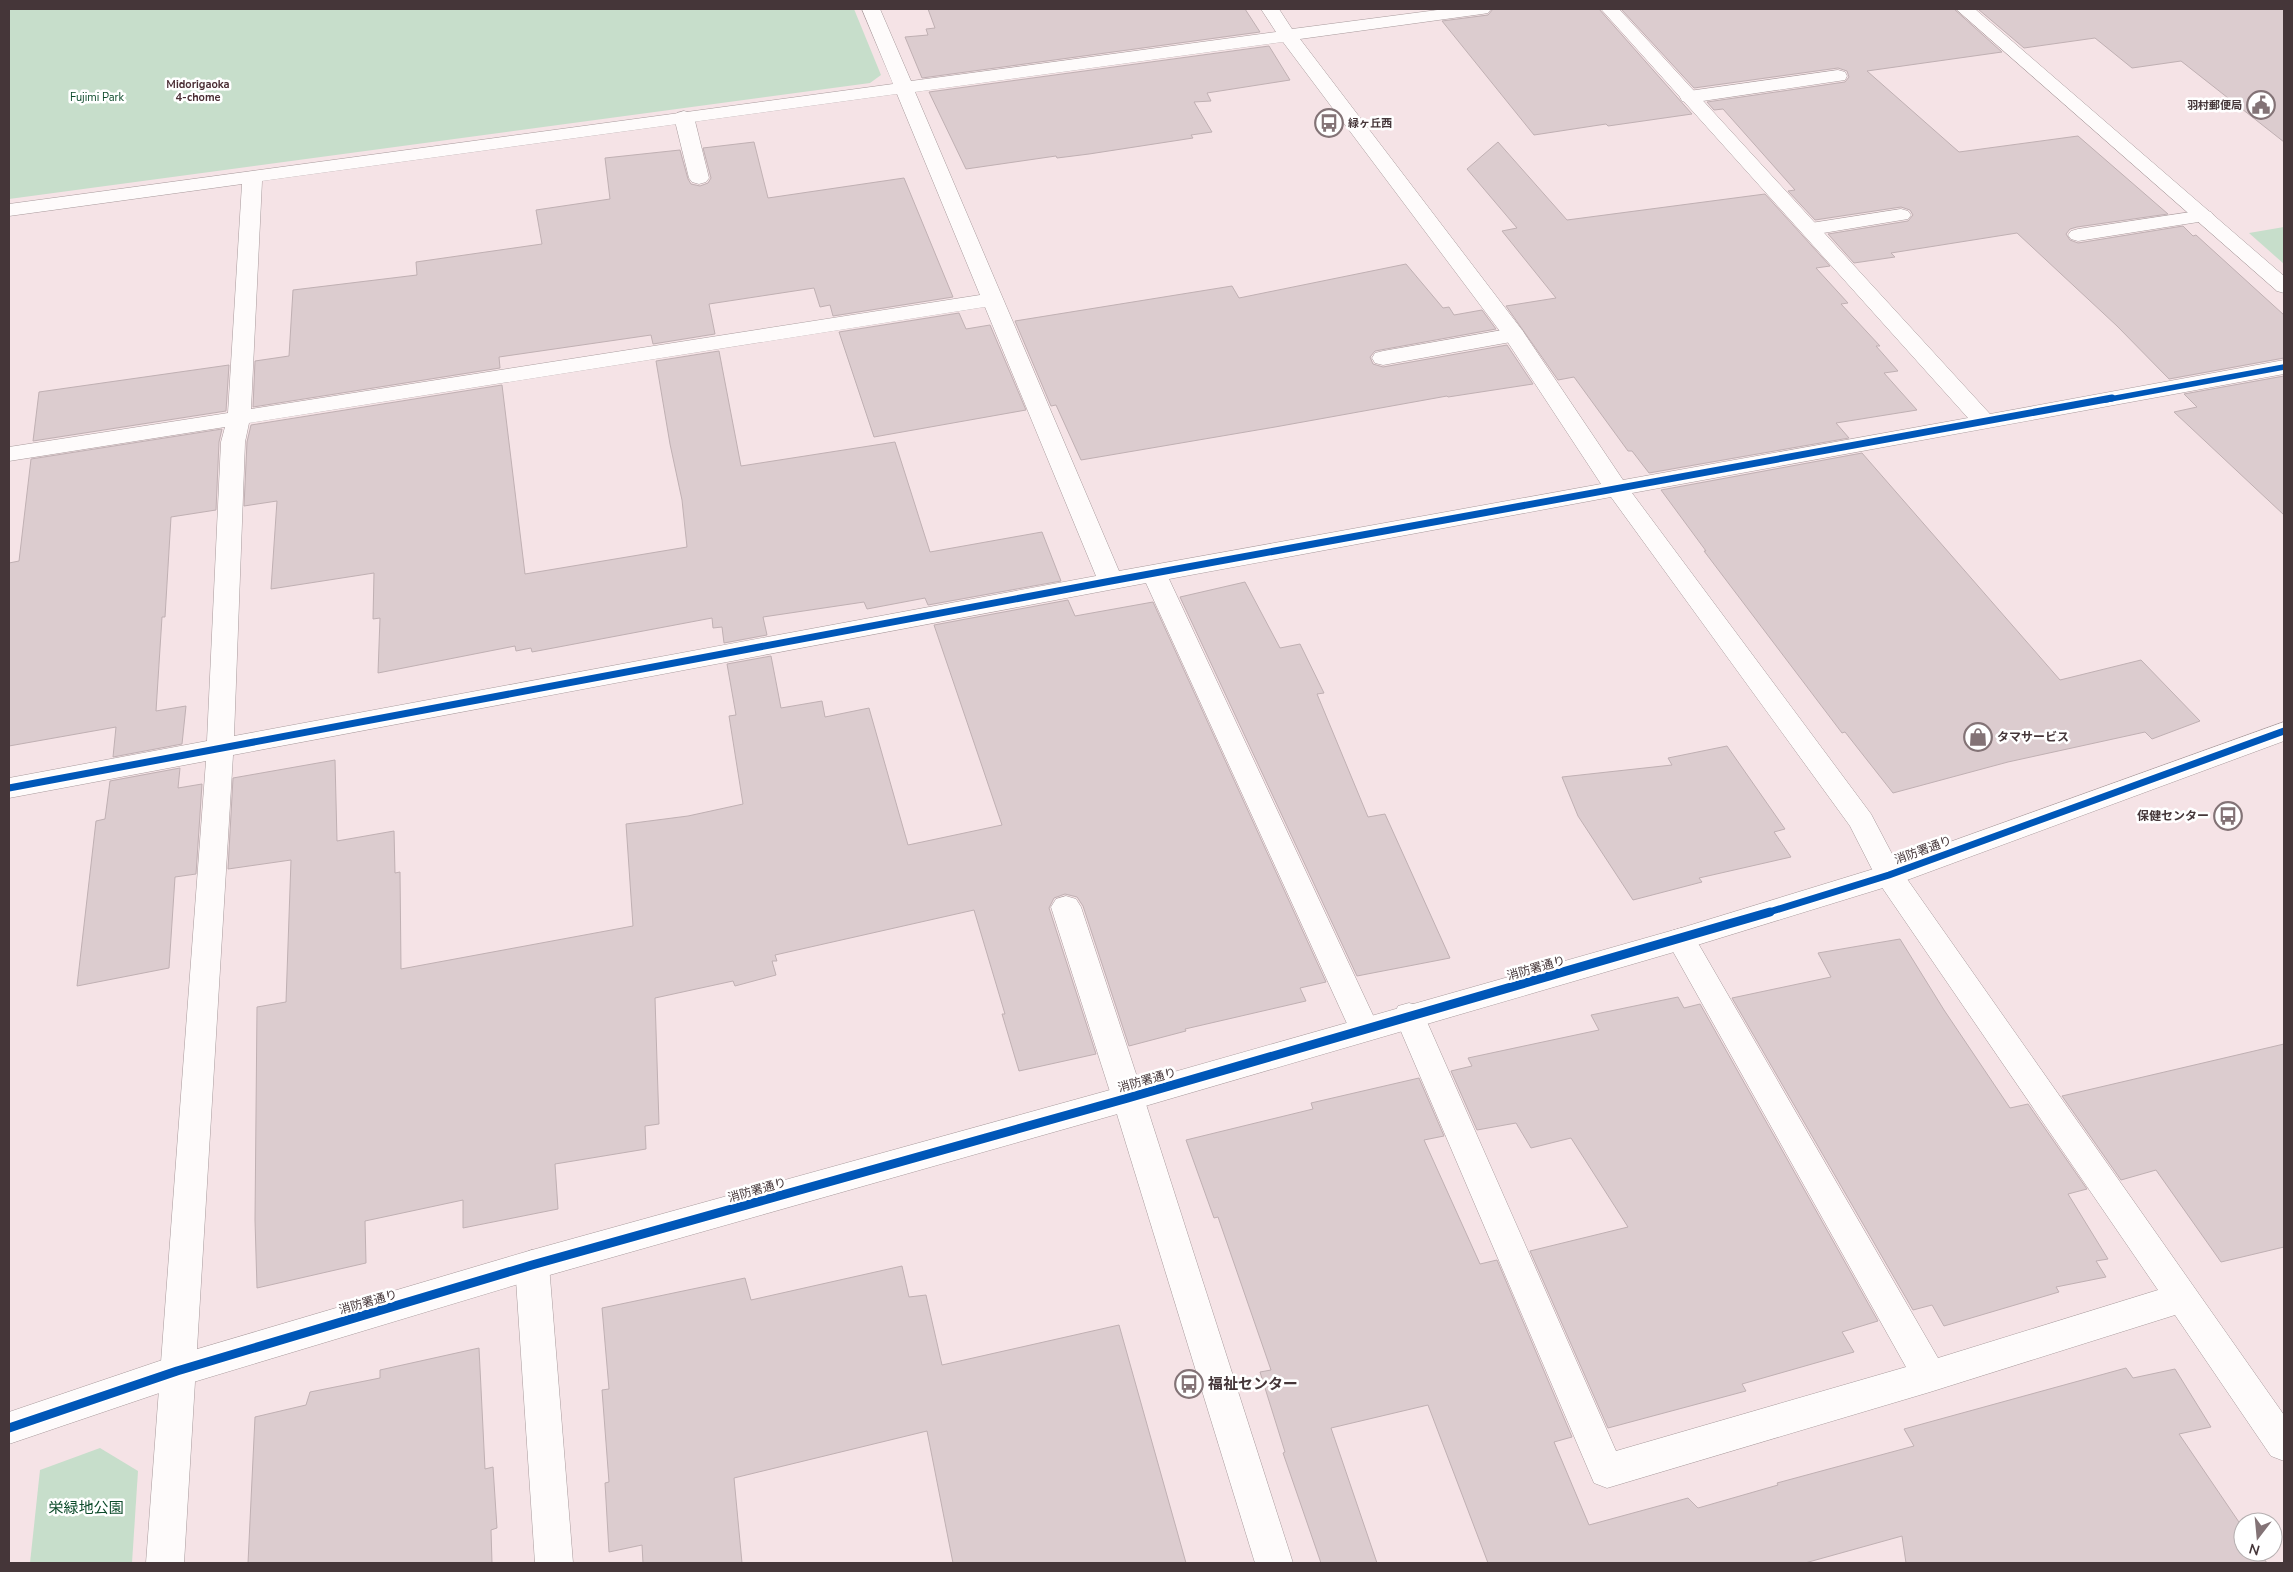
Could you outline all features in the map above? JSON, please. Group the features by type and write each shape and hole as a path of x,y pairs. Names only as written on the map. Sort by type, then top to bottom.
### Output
{"street":[{"path":"871,9 1112,581"},
{"path":"1270,9 1287,35 1514,335 1616,488 1862,821 1889,875 2284,1444"},
{"path":"9,210 1482,9"},
{"path":"1610,9 1984,421"},
{"path":"1965,9 2284,287"},
{"path":"1689,97 1838,76"},
{"path":"1790,83 1806,100"},
{"path":"684,117 699,178"},
{"path":"166,1563 176,1371 220,748 233,442 239,416 252,176"},
{"path":"1810,229 1901,215"},
{"path":"2078,235 2204,216"},
{"path":"9,454 239,416 994,299"},
{"path":"1383,358 1514,335"},
{"path":"9,788 1112,581 2284,367"},
{"path":"1154,574 1364,1028"},
{"name":"消防署通り","path":"9,1428 176,1371 532,1266 1128,1098 1409,1015 1681,939 1889,875 2284,730"},
{"path":"1066,907 1274,1563"},
{"path":"1681,939 1930,1376"},
{"path":"1409,1015 1606,1471 1930,1376 2183,1297"},
{"path":"532,1266 554,1563"}],"green space":[{"name":"Fujimi Park","path":"9,9 854,9 881,75 870,83 9,199"},
{"path":"2284,227 2284,264 2249,233"},
{"name":"栄緑地公園","path":"100,1448 138,1471 132,1563 30,1563 40,1470"}],"building":[{"path":"928,9 1245,9 1260,32 922,78 905,37 928,35 926,29 935,28"},
{"path":"1493,9 1599,9 1692,114 1534,135 1442,21 1488,15"},
{"path":"1621,9 1954,9 2002,52 1867,71 1959,152 2078,136 2168,214 2077,227 2070,229 2066,234 2070,240 2078,243 2183,226 2193,236 2196,235 2284,315 2284,358 2169,379 2117,326 2017,233 1891,253 1895,257 1854,263 1828,234 1908,221 1913,215 1910,210 1901,207 1815,220 1788,191 1795,190 1723,109 1714,110 1707,102 1845,82 1849,77 1847,71 1838,68 1694,88"},
{"path":"1978,9 2284,9 2284,142 2181,61 2132,68 2095,38 2024,48"},
{"path":"1269,46 1290,80 1207,93 1211,101 1194,102 1212,132 1191,135 1193,138 1089,154 1057,158 1056,156 966,169 929,92"},
{"path":"754,142 768,198 904,178 953,297 833,316 830,305 820,307 814,288 709,304 715,334 653,344 651,335 499,357 500,368 253,407 255,361 289,356 293,290 417,275 416,262 542,244 536,210 610,199 605,158 680,150 688,179 691,184 700,186 708,183 711,178 703,148"},
{"path":"1498,142 1567,220 1765,194 1830,266 1816,268 1848,303 1841,304 1880,346 1876,346 1898,371 1884,373 1917,410 1836,423 1849,438 1649,473 1632,451 1628,451 1574,377 1558,380 1506,306 1556,298 1502,231 1517,228 1467,169"},
{"path":"1406,264 1443,308 1449,307 1454,315 1482,310 1496,329 1375,351 1370,357 1373,364 1383,367 1507,345 1533,384 1447,396 1081,460 1056,405 1051,406 1015,321 1232,286 1239,298"},
{"path":"959,313 966,329 990,325 1026,410 874,437 839,332"},
{"path":"719,351 741,466 895,442 930,552 1042,532 1061,581 928,605 925,598 867,609 864,602 763,617 767,635 724,643 722,627 713,628 712,618 532,652 531,648 516,651 515,646 378,673 380,618 373,619 374,573 271,589 277,501 244,506 247,442 251,425 502,385 525,574 687,547 682,500 656,361"},
{"path":"229,365 226,411 33,441 39,392"},
{"path":"2284,376 2284,515 2174,412 2197,407 2184,394"},
{"path":"222,429 219,442 216,510 171,517 165,617 162,617 156,711 186,706 182,744 113,757 116,727 9,746 9,563 19,561 31,459"},
{"path":"1862,453 2060,680 2141,660 2200,721 2152,739 2145,732 2008,762 1893,793 1845,732 1842,733 1704,551 1706,551 1661,490"},
{"path":"1245,582 1280,648 1300,644 1324,693 1317,694 1368,817 1385,814 1450,958 1357,976 1180,597"},
{"path":"1068,600 1075,616 1153,602 1326,982 1300,988 1306,1001 1185,1029 1186,1031 1129,1046 1083,906 1077,897 1065,894 1054,898 1049,908 1096,1054 1019,1071 1002,1014 1005,1014 974,910 775,955 777,961 772,961 776,975 735,986 733,981 655,998 659,1124 645,1126 646,1149 555,1164 558,1209 463,1228 463,1200 365,1221 366,1263 257,1288 255,1220 257,1007 286,1002 291,860 228,869 233,778 335,760 337,841 394,831 395,873 400,872 401,969 633,926 626,824 688,816 743,804 729,716 736,715 727,664 771,656 781,708 822,701 825,717 869,708 908,845 1002,825 934,625"},
{"path":"1727,746 1785,829 1774,832 1791,857 1699,878 1702,882 1633,900 1578,816 1562,777 1672,765 1668,758"},
{"path":"180,768 178,788 202,784 196,874 175,877 169,968 77,986 96,821 105,819 110,781"},
{"path":"1900,939 1944,1010 2010,1108 2028,1104 2087,1189 2068,1194 2108,1259 2096,1261 2106,1277 2056,1287 2059,1292 1944,1326 1932,1305 1913,1310 1732,998 1831,977 1818,953"},
{"path":"1678,997 1684,1008 1700,1004 1878,1321 1842,1332 1854,1352 1742,1384 1746,1391 1608,1428 1530,1251 1628,1227 1571,1138 1531,1148 1516,1123 1477,1130 1451,1071 1472,1066 1468,1058 1599,1030 1591,1015"},
{"path":"2284,1044 2284,1247 2221,1262 2156,1170 2121,1180 2062,1096"},
{"path":"1419,1078 1444,1136 1424,1140 1480,1264 1497,1260 1572,1437 1554,1442 1589,1525 1688,1498 1698,1508 1778,1485 1777,1483 1914,1446 1904,1429 2126,1368 2133,1378 2175,1369 2211,1427 2179,1434 2233,1513 2233,1562 2267,1563 1906,1563 1902,1536 1805,1563 1488,1563 1428,1405 1331,1428 1377,1563 1321,1563 1283,1453 1285,1452 1260,1372 1271,1370 1218,1217 1214,1218 1186,1140 1313,1109 1311,1103"},
{"path":"902,1266 909,1297 926,1295 942,1365 1119,1325 1186,1563 953,1563 927,1431 734,1478 742,1563 643,1563 642,1545 609,1552 605,1483 609,1482 602,1390 609,1389 602,1308 745,1278 751,1300"},
{"path":"479,1348 485,1469 493,1467 497,1528 491,1530 492,1563 248,1563 255,1417 306,1405 310,1392 380,1378 380,1370"}],"cycle path":[{"path":"9,788 1111,581 2284,367"},
{"path":"9,1428 177,1371 532,1265 1128,1098 1681,939 1889,875 2284,731"}],"place":[{"name":"羽村郵便局","path":"2261,105"},
{"name":"緑ヶ丘西","path":"1329,123"},
{"name":"タマサービス","path":"1978,737"},
{"name":"保健センター","path":"2228,816"},
{"name":"福祉センター","path":"1189,1384"}],"district":[{"name":"Midorigaoka 4-chome","path":"198,90"}]}
